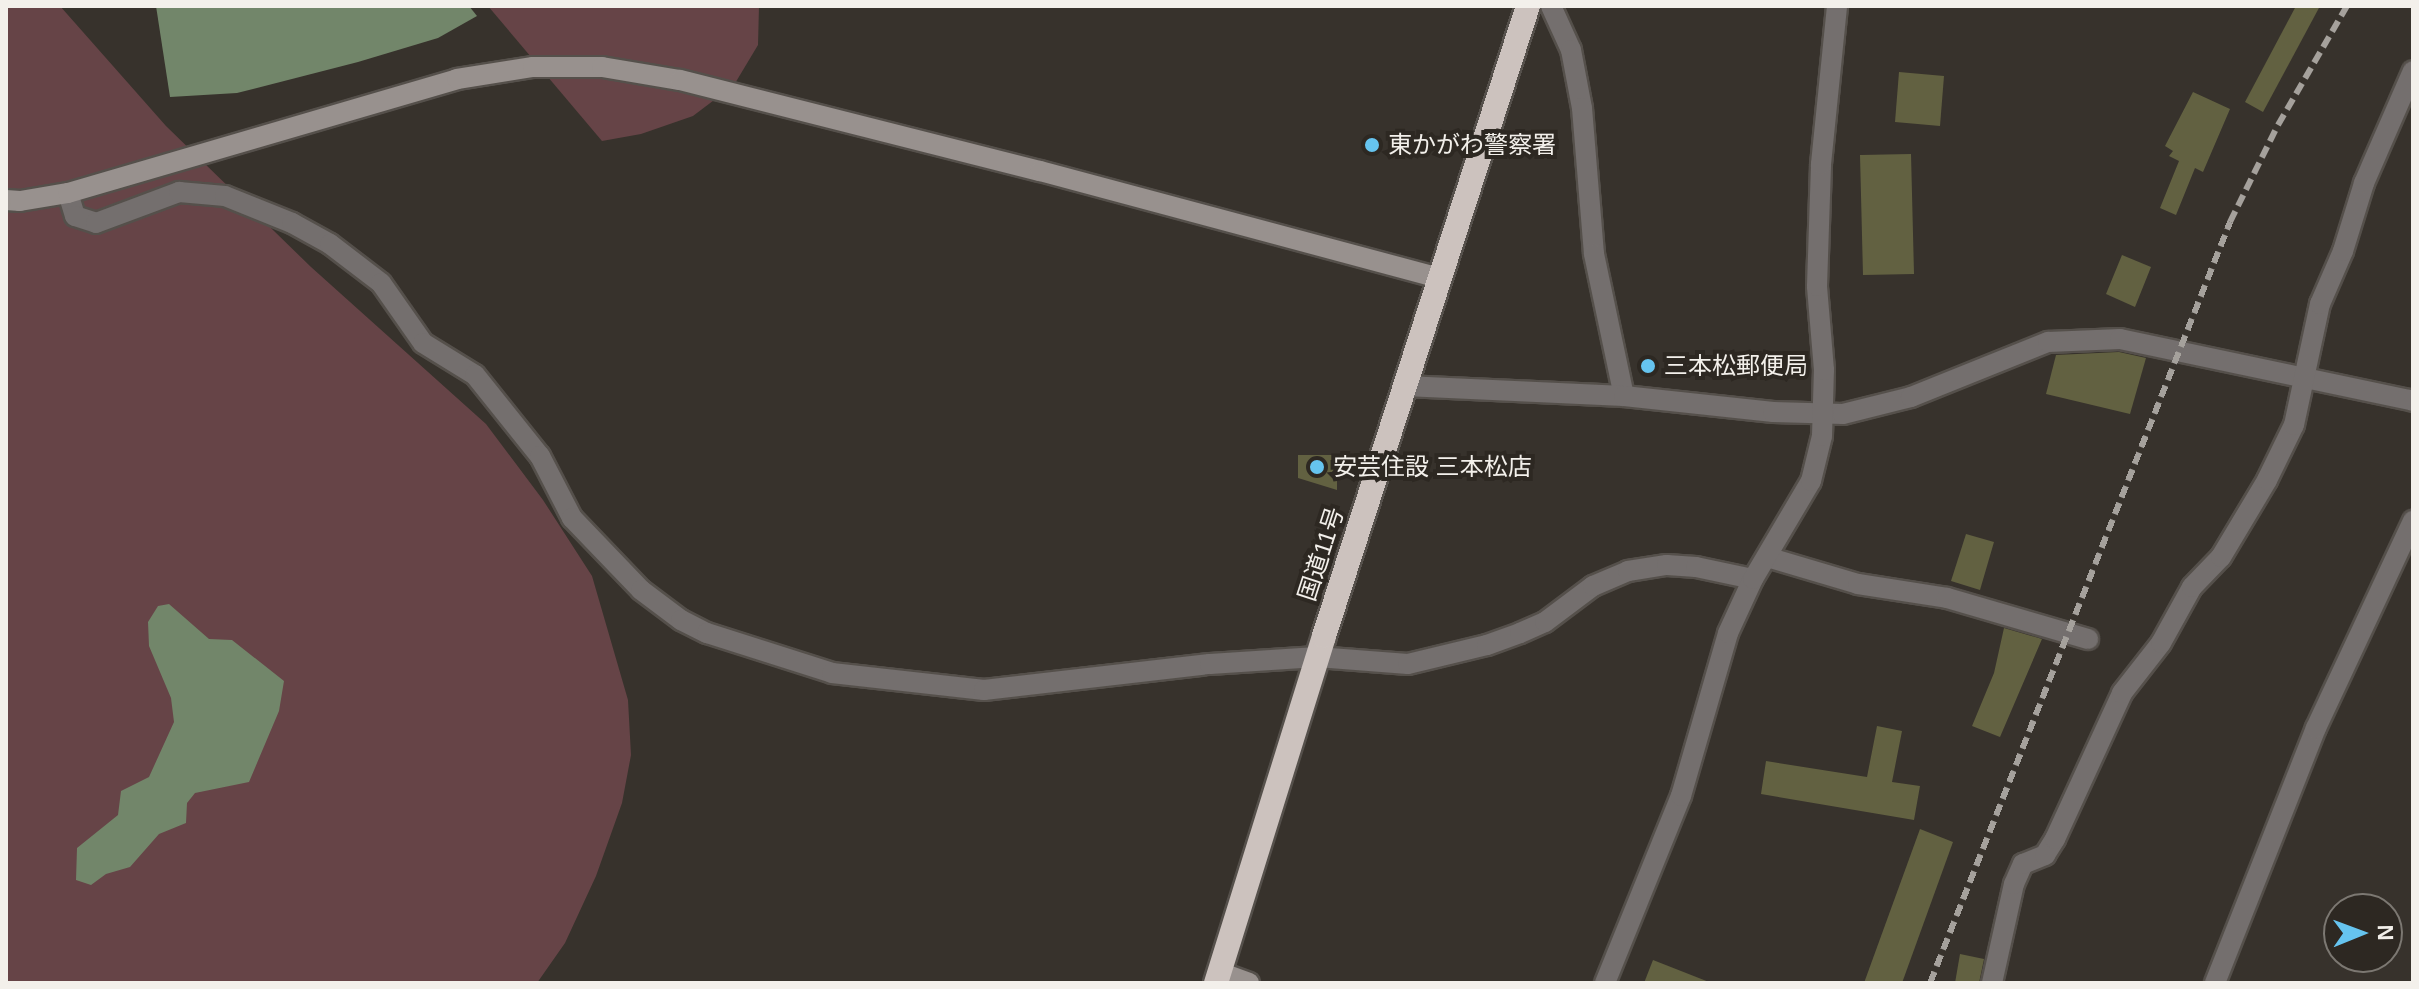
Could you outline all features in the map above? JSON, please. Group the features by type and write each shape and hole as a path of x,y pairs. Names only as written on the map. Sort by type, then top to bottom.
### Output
{"highway":[{"name":"国道11号","path":"1218,978 1317,657 1528,6"}],"street":[{"path":"1551,6 1571,50 1579,93 1594,254 1624,396"},
{"path":"1605,983 1681,796 1728,633 1753,579 1811,481 1825,414 1818,255 1827,78 1837,6"},
{"path":"6,200 20,201 68,193 457,79 533,67 602,67 680,80 1040,171 1440,278"},
{"path":"1992,983 2014,884 2023,864 2045,855 2055,839 2122,693 2161,643 2192,587 2221,557 2267,480 2294,425 2320,304 2343,251 2364,183 2413,71"},
{"path":"68,193 75,216 96,223 179,192 225,196 292,223 330,244 381,283 423,343 475,375 540,456 572,518 641,590 681,620 707,633 832,673 984,690 1210,664 1317,657 1408,664 1487,645 1545,622 1609,577 1645,567 1696,567 1753,579"},
{"path":"1405,386 1624,396 1843,414 1911,397 2013,353 2062,341 2120,339 2413,401"},
{"path":"2215,983 2316,728 2413,521"},
{"path":"1767,557 1858,584 1947,598 2088,639"},
{"path":"1218,978 1249,983"}],"shaded area":[{"path":"6,6 60,6 166,126 311,267 486,424 543,500 592,576 628,700 631,755 622,803 596,876 565,943 537,983 6,983"},
{"path":"156,6 469,6 477,16 438,38 358,62 237,93 170,97"},
{"path":"488,6 759,6 758,45 734,85 693,116 641,134 602,141"},
{"path":"169,604 209,639 232,640 284,681 279,711 249,782 195,793 187,803 186,823 159,834 130,867 106,874 91,885 76,880 77,848 118,815 121,791 149,777 174,722 171,698 149,646 148,622 158,606"}],"building":[{"path":"2296,6 2320,6 2263,112 2245,102"},
{"path":"1899,72 1944,76 1940,126 1895,122"},
{"path":"2193,92 2230,109 2203,172 2195,168 2176,215 2160,208 2179,161 2169,156 2173,151 2165,146"},
{"path":"1911,154 1914,274 1863,275 1860,155"},
{"path":"2122,255 2151,267 2135,307 2106,294"},
{"path":"2119,352 2146,358 2130,414 2046,394 2056,355"},
{"name":"安芸住設 三本松店","path":"1298,455 1337,455 1337,490 1298,478"},
{"path":"1966,534 1994,542 1980,590 1951,581"},
{"path":"2004,628 2042,639 2000,737 1972,726 1994,673"},
{"path":"1877,726 1902,731 1892,782 1920,786 1914,820 1761,794 1766,761 1867,777"},
{"path":"1920,829 1953,842 1902,983 1864,983"},
{"path":"1960,954 1984,959 1979,983 1955,983"},
{"path":"1653,960 1709,982 1644,983"}],"railway":[{"path":"1930,983 2230,222 2278,125 2347,6"}],"place":[{"name":"東かがわ警察署","path":"1372,145"},
{"name":"三本松郵便局","path":"1648,366"},
{"name":"安芸住設 三本松店","path":"1317,467"}]}
